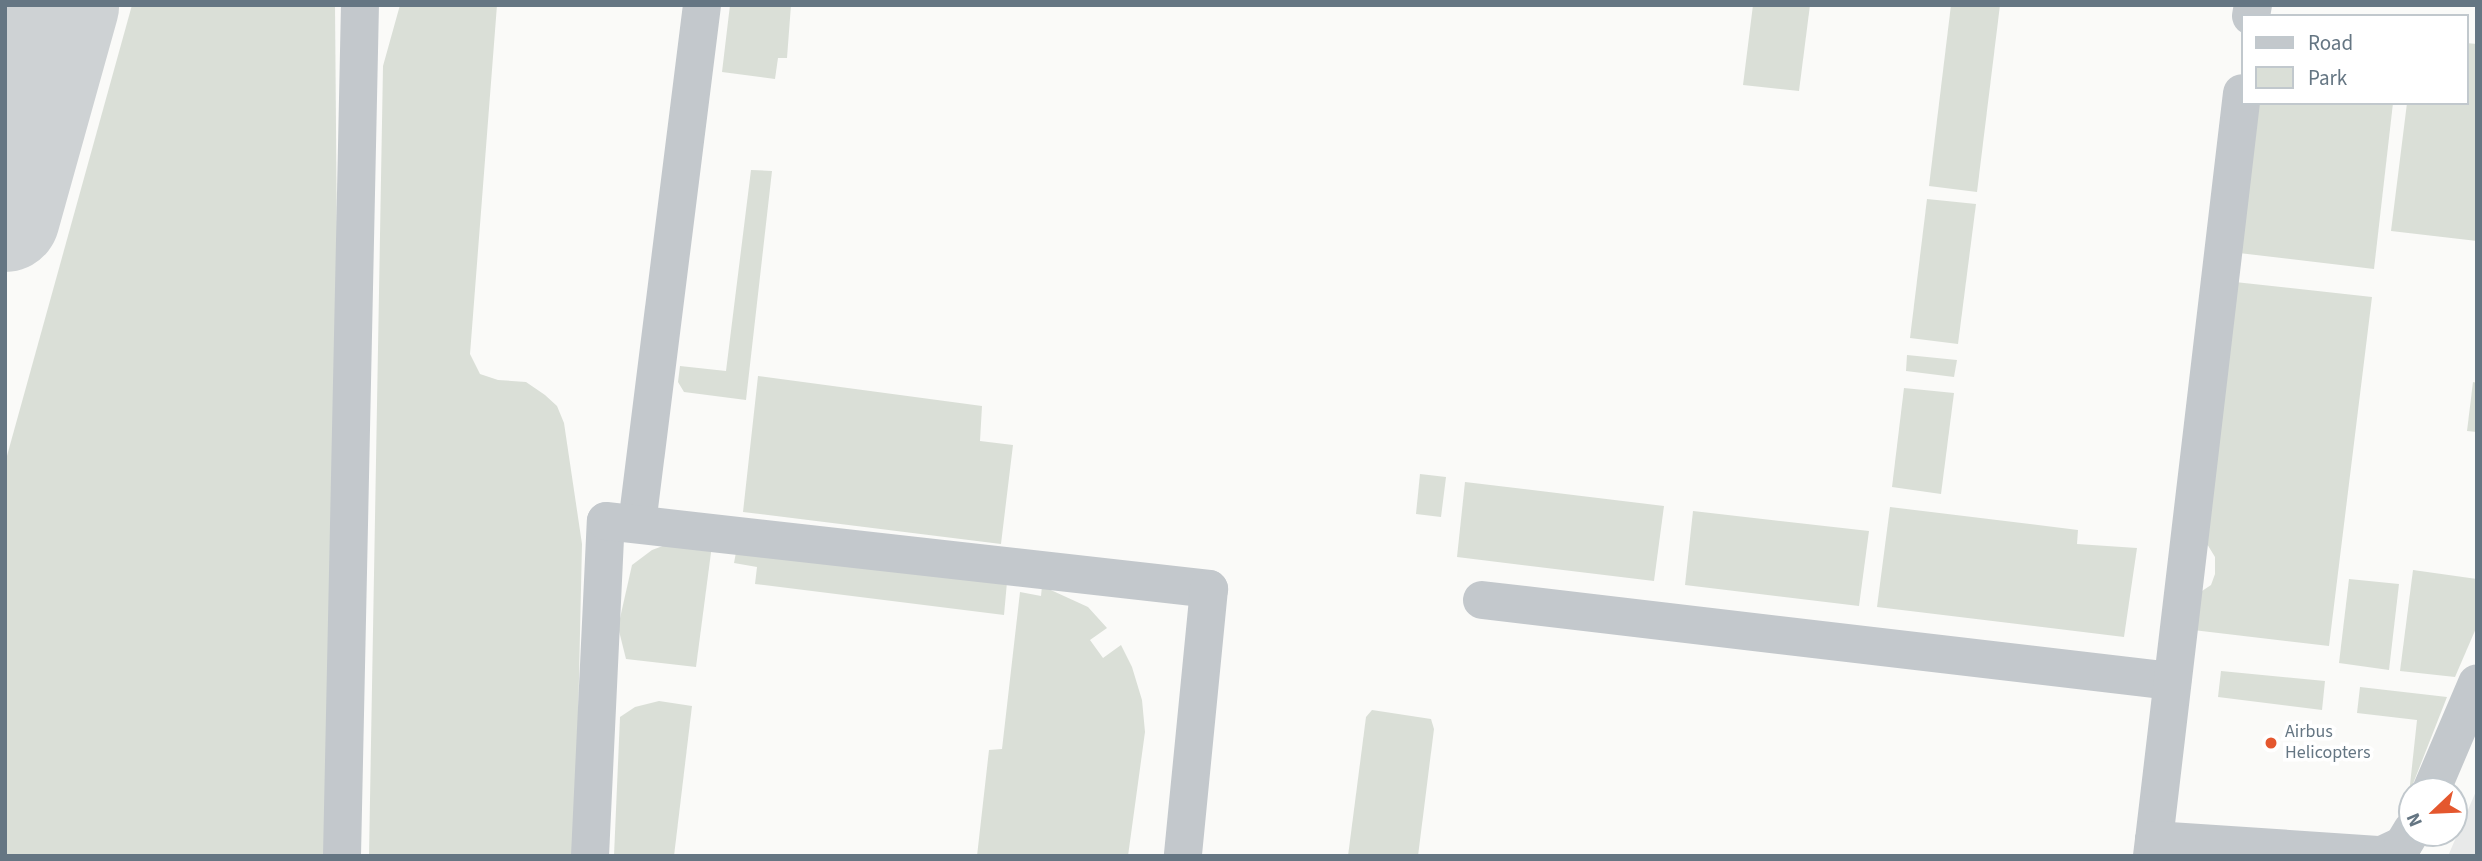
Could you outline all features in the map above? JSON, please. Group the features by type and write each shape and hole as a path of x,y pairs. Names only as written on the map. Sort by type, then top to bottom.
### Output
{"lane":[{"path":"342,856 360,5"},
{"path":"637,524 702,5"},
{"path":"2241,105 2153,848 2382,855 2399,847"},
{"path":"590,856 606,521 1209,589 1183,856"},
{"path":"1482,600 2172,681"},
{"path":"2437,777 2477,683"}],"shaded area":[{"path":"2477,789 2477,856 2448,856 2452,847 2468,847 2468,810"}],"green space":[{"path":"132,5 335,5 342,856 5,856 5,463"},
{"path":"400,5 497,5 470,354 480,374 498,380 526,382 545,395 557,406 564,423 582,544 575,856 369,856 383,66"},
{"path":"730,5 791,5 787,58 778,58 775,79 722,72"},
{"path":"1753,5 1810,5 1799,91 1743,85"},
{"path":"1951,5 2000,5 1977,192 1929,186"},
{"path":"2468,43 2477,44 2477,241 2391,231 2407,105 2468,105"},
{"path":"2258,105 2393,105 2374,269 2239,253"},
{"path":"751,170 772,171 746,400 684,392 678,382 680,366 726,371"},
{"path":"1927,199 1976,204 1958,344 1910,338"},
{"path":"2235,282 2372,297 2329,646 2193,630 2202,591 2211,585 2215,574 2215,557 2204,539"},
{"path":"1907,355 1957,360 1954,377 1906,371"},
{"path":"758,376 982,406 980,441 1013,445 1001,544 743,512"},
{"path":"2473,382 2477,383 2477,432 2467,431"},
{"path":"1904,388 1954,393 1941,494 1892,487"},
{"path":"1420,474 1446,477 1441,517 1416,514"},
{"path":"1465,482 1664,506 1654,581 1457,557"},
{"path":"1890,507 2078,530 2077,544 2137,548 2124,637 1877,607"},
{"path":"1693,511 1869,531 1859,606 1685,585"},
{"path":"679,540 712,545 696,667 626,659 618,627 632,565 652,550"},
{"path":"737,547 1007,582 1004,615 755,584 757,567 734,563"},
{"path":"2413,570 2477,579 2477,626 2455,677 2400,671"},
{"path":"2349,579 2399,584 2389,670 2339,663"},
{"path":"1042,586 1088,607 1107,628 1090,640 1103,658 1121,645 1132,667 1142,700 1145,732 1128,856 977,856 989,750 1002,749 1020,592 1041,596"},
{"path":"2221,671 2325,681 2322,710 2218,697"},
{"path":"2360,687 2447,697 2416,777 2411,777 2417,720 2357,713"},
{"path":"659,701 692,706 674,856 614,856 620,717 635,707"},
{"path":"1372,710 1431,719 1434,729 1418,856 1348,856 1366,717"}],"taxiway":[{"path":"5,217 64,5"}],"place":[{"name":"Airbus Helicopters","path":"2271,743"}]}
